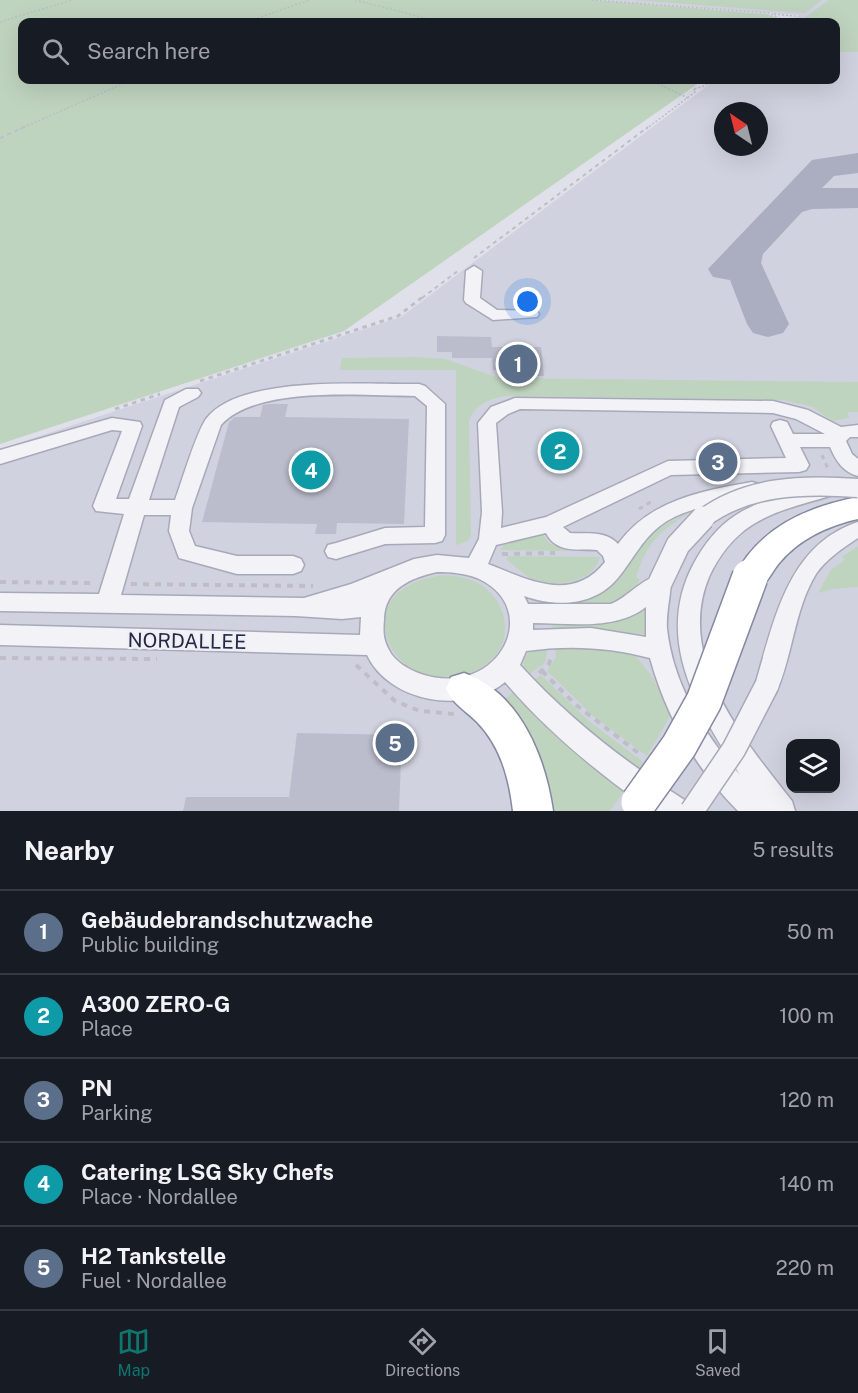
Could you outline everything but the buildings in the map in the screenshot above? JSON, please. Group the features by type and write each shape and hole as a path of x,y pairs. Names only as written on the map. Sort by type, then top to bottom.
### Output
{"highway":[{"path":"634,811 694,720 727,645 742,594 759,561 773,546 806,524 858,508"},
{"path":"476,698 502,724 517,748 529,782 533,811"}],"street":[{"path":"470,266 472,300 493,315 531,314"},
{"path":"109,594 171,404 192,388"},
{"path":"293,565 237,565 187,552 179,531 182,508 213,423 222,413 239,403 289,391 419,390 436,404 435,535 385,536 336,551"},
{"path":"496,547 487,423 500,409 509,406 520,403 773,407 802,414 845,436"},
{"path":"0,457 112,424 133,426 103,506 182,508"},
{"path":"480,569 496,547 551,524 668,468 799,465 784,433 845,436"},
{"path":"845,436 844,458 858,469"},
{"path":"514,675 488,681 476,698 418,687 398,676 383,662 373,645 370,625 373,606 387,585 409,570 438,562 453,562 480,569 527,589 548,594 563,595 592,588 616,564 637,534 648,524 673,509 704,499 779,483 814,481 858,486"},
{"path":"757,811 714,763 700,743 674,691 660,651 656,621 660,583 674,552 686,534 704,518 726,505 765,491 830,485 858,486"},
{"path":"783,811 731,740 692,661 688,614 694,588 700,571 717,544 747,518 800,497 826,490 858,486"},
{"path":"551,524 558,537 564,541 599,542 608,547 616,564"},
{"path":"692,811 734,750 767,685 807,570 821,554 850,533 858,530"},
{"path":"480,569 503,585 516,603 520,614 520,642 514,675"},
{"name":"NORDALLEE","path":"297,607 354,592 409,570"},
{"path":"520,614 611,613 628,607 660,583"},
{"name":"NORDALLEE","path":"0,603 109,594 342,610 373,606"},
{"name":"NORDALLEE","path":"0,635 373,645"},
{"path":"520,642 551,637 625,640 660,651"},
{"path":"514,675 548,714 597,758 676,811"}],"path":[{"path":"0,22 72,0"},
{"path":"258,18 310,0"},
{"path":"355,0 425,18"},
{"path":"592,0 795,16 792,18"},
{"path":"769,13 779,18"},
{"path":"0,138 122,84"},
{"path":"658,84 688,98"},
{"path":"192,388 398,316 470,266 688,98 696,91 693,89 706,84"},
{"path":"113,409 170,391"},
{"path":"496,547 556,553"},
{"path":"0,582 109,594 317,586"},
{"path":"514,675 542,671 549,664 552,654 551,637"},
{"path":"0,657 159,659"},
{"path":"346,664 358,665 395,701 420,711 474,715 476,698"},
{"path":"542,671 598,724 649,761"}],"shaded area":[{"path":"599,0 858,0 858,811 0,811 0,449 401,317 710,84 840,84 840,18 795,18 799,15"}],"green space":[{"path":"0,0 596,0 767,14 777,18 18,18 18,84 697,84 344,331 0,444"},
{"path":"634,0 822,0 805,13"},
{"path":"829,0 858,0 858,52 840,52 840,18 804,18"},
{"path":"342,358 445,359 499,378 858,382 858,412 847,412 849,418 832,421 813,407 782,400 506,396 494,399 479,406 469,421 471,536 468,541 456,545 456,370 340,370"},
{"path":"692,511 657,537 641,564 636,577 640,579 633,592 619,604 552,609 552,604 588,599 600,592 610,584 654,533"},
{"path":"540,531 550,544 567,545 568,551 500,550 506,543"},
{"path":"858,546 858,587 818,593 831,570 845,559 842,557"},
{"path":"508,556 600,557 589,574 580,579 549,583 530,578 507,560"},
{"path":"445,575 468,579 486,589 501,608 505,631 498,653 489,662 459,678 431,678 408,667 392,648 385,626 390,603 409,585"},
{"path":"647,595 648,634 553,633 552,619"},
{"path":"563,643 633,653 651,675 672,713 647,756 593,716 547,671 556,657 555,644"},
{"path":"548,645 545,663 527,676 524,663 527,654"},
{"path":"541,675 589,721 643,762 635,776 531,682"},
{"path":"514,692 563,742 625,790 610,811 543,811 496,705"}],"taxiway":[{"path":"786,207 824,167 858,163"},
{"path":"745,251 790,205 809,199 858,198"},
{"path":"727,269 745,251"},
{"path":"745,251 742,263 768,324"}],"place":[{"name":"Gebäudebrandschutzwache","path":"518,364"},
{"name":"A300 ZERO-G","path":"560,451"},
{"name":"PN","path":"718,462"},
{"name":"Catering LSG Sky Chefs","path":"311,470"},
{"name":"H2 Tankstelle","path":"395,743"}]}
